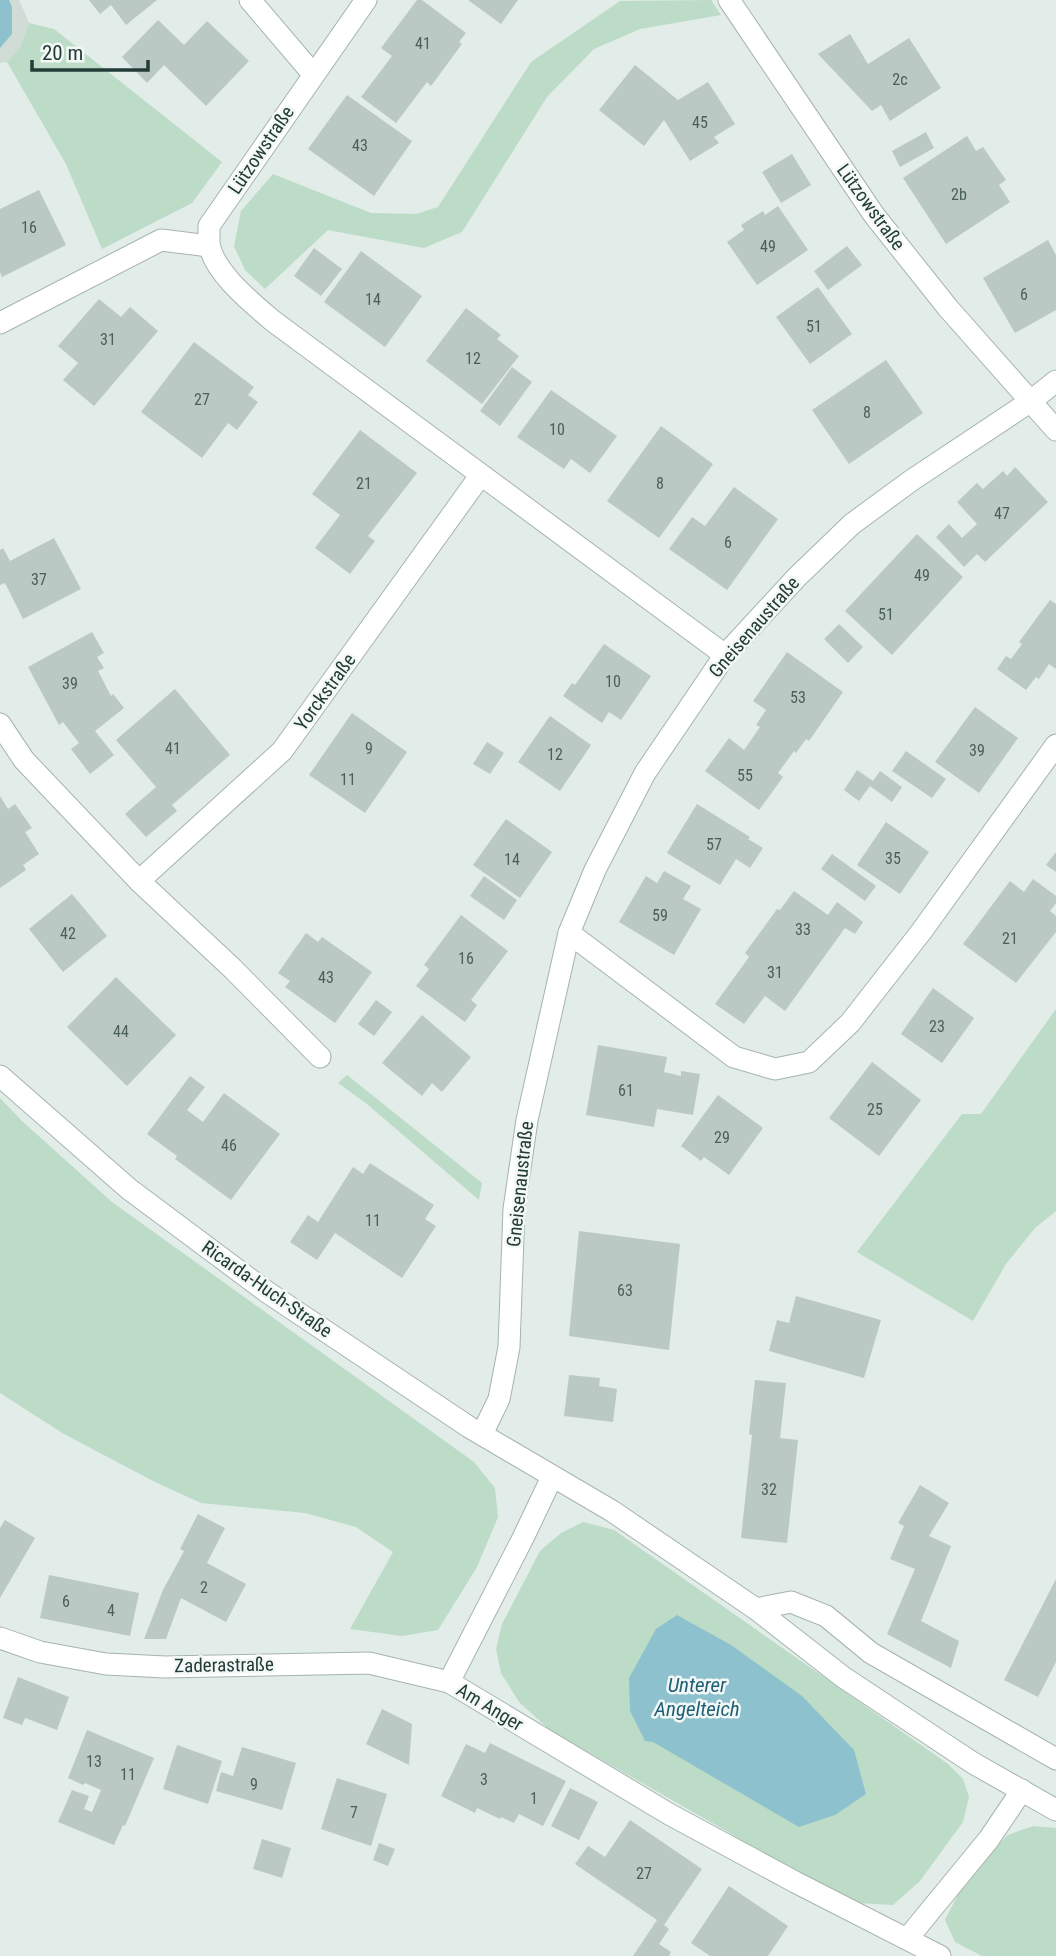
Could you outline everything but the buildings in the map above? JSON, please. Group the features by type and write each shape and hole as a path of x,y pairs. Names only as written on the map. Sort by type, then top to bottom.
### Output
{"street":[{"path":"250,0 313,74"},
{"name":"Lützowstraße","path":"209,236 313,74 366,0"},
{"name":"Lützowstraße","path":"729,0 874,215 948,307 1031,401"},
{"path":"0,323 161,240 209,236 219,266 242,293 273,321 724,655"},
{"name":"Gneisenaustraße","path":"482,1434 499,1399 509,1347 514,1209 527,1120 569,933 595,870 645,773 724,655 797,577 852,524 1056,381"},
{"path":"1031,401 1056,430"},
{"name":"Yorckstraße","path":"139,881 282,751 480,476"},
{"path":"0,724 24,760 139,881 320,1057"},
{"path":"569,933 734,1056 775,1069 809,1062 850,1023 921,932 1056,745"},
{"name":"Ricarda-Huch-Straße","path":"0,1076 129,1189 256,1284 482,1434 552,1477"},
{"path":"552,1477 612,1511 756,1609 843,1677 973,1763 1056,1810"},
{"name":"Am Anger","path":"552,1477 449,1682 669,1814 940,1956"},
{"path":"756,1609 791,1602 826,1616 871,1653 1056,1759"},
{"name":"Zaderastraße","path":"0,1638 40,1652 106,1664 164,1667 369,1663 449,1682"},
{"path":"907,1938 989,1839 1022,1790"}],"shaded area":[{"path":"0,0 19,0 29,23 20,48 7,62 0,63"}],"green space":[{"path":"711,0 721,15 640,29 594,49 547,97 462,232 424,248 328,230 265,289 245,270 234,246 241,211 273,174 371,213 416,214 438,207 531,62 620,1"},
{"path":"29,23 54,29 222,162 192,203 102,249 66,164 7,62 20,48"},
{"path":"1056,1009 1056,1211 1035,1228 1006,1264 973,1321 857,1252 962,1114 981,1114"},
{"path":"347,1075 482,1183 479,1200 367,1104 338,1083"},
{"path":"0,1098 112,1202 474,1462 495,1488 498,1517 477,1567 438,1630 402,1636 350,1629 393,1552 356,1527 305,1513 201,1503 64,1434 0,1393"},
{"path":"583,1522 614,1530 948,1764 963,1779 969,1797 963,1822 920,1881 893,1905 859,1903 790,1872 728,1832 551,1731 519,1702 501,1673 496,1649 502,1624 540,1551 561,1533"},
{"path":"1033,1826 1056,1828 1056,1956 982,1956 955,1942 945,1920 968,1875 1008,1835"}],"water":[{"path":"0,0 9,0 12,7 12,34 0,48"},
{"name":"Unterer Angelteich","path":"677,1615 731,1645 802,1696 854,1750 866,1794 835,1815 799,1827 653,1742 645,1741 630,1711 629,1678 656,1629"}]}
